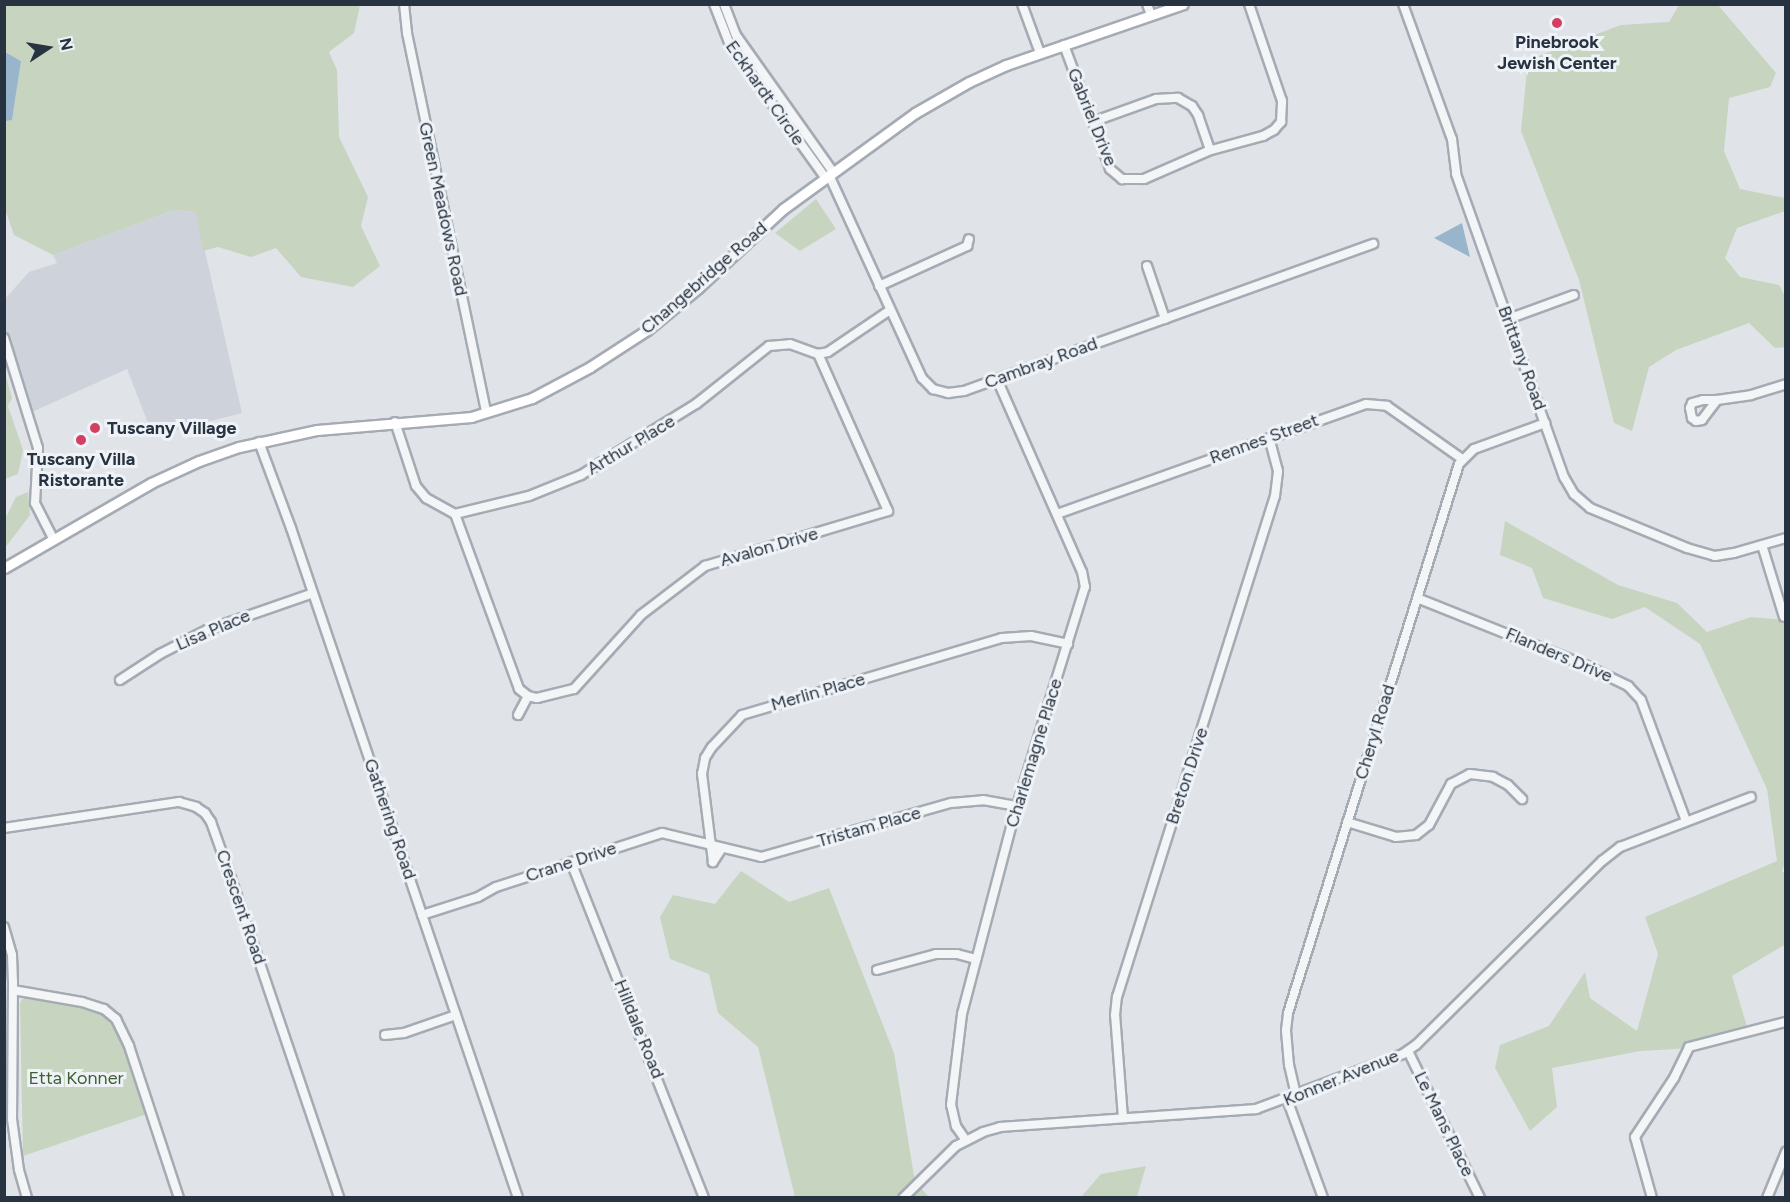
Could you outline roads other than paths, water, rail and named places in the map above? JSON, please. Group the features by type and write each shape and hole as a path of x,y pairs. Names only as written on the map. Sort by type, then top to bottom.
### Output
{"main road":[{"name":"Changebridge Road","path":"4,568 53,538 175,471 259,442 317,430 458,418 517,404 549,390 647,330 698,288 775,216 915,113 969,82 1040,53 1183,4"}],"street":[{"name":"Green Meadows Road","path":"405,4 407,33 486,412"},
{"name":"Eckhardt Circle","path":"714,4 730,45 829,175"},
{"name":"Eckhardt Circle","path":"724,4 736,35 829,175"},
{"path":"1022,4 1040,53"},
{"path":"1148,4 1151,15"},
{"name":"Gabriel Drive","path":"1064,45 1110,169 1122,178 1143,179 1210,150 1263,136 1278,126 1283,117 1282,101 1248,4"},
{"name":"Brittany Road","path":"1403,4 1452,139 1456,174 1568,485 1590,508 1687,548 1715,556 1785,538"},
{"path":"1092,122 1156,99 1178,98 1192,106 1198,115 1210,150"},
{"name":"Cambray Road","path":"829,175 922,378 933,389 954,393 1373,244"},
{"path":"879,286 967,246 969,238"},
{"path":"1147,266 1165,318"},
{"path":"1508,319 1574,295"},
{"path":"818,354 838,347 890,310"},
{"path":"4,338 38,448 35,503 53,538"},
{"name":"Arthur Place","path":"454,514 529,496 581,475 696,404 769,346 790,344 818,354"},
{"name":"Avalon Drive","path":"528,696 537,699 574,689 641,615 708,565 888,511 818,354"},
{"name":"Charlemagne Place","path":"965,1139 956,1126 951,1105 962,1014 1017,806 1085,588 1082,572 997,379"},
{"path":"1717,400 1751,395 1785,384"},
{"name":"Rennes Street","path":"1057,514 1358,406 1374,403 1387,406 1462,459"},
{"path":"395,422 416,486 426,498 454,514 516,685 528,696 518,716"},
{"path":"1462,459 1483,446 1545,423"},
{"name":"Breton Drive","path":"1123,1118 1115,1015 1117,998 1275,496 1278,471 1269,438"},
{"name":"Gathering Road","path":"259,442 313,593 518,1197"},
{"name":"Cheryl Road","path":"1296,1095 1289,1065 1286,1030 1288,1013 1462,459"},
{"path":"1762,545 1784,617"},
{"name":"Lisa Place","path":"120,680 160,654 207,630 313,593"},
{"name":"Flanders Drive","path":"1417,598 1587,666 1628,686 1641,700 1686,821"},
{"name":"Merlin Place","path":"711,845 702,779 703,765 720,736 742,715 1002,638 1031,636 1068,644"},
{"path":"1347,822 1396,837 1416,835 1429,825 1451,784 1470,774 1493,777 1508,784 1522,799"},
{"name":"Konner Avenue","path":"903,1197 965,1139 983,1132 1015,1124 1256,1109 1408,1051 1602,861 1630,842 1750,797"},
{"name":"Tristam Place","path":"722,848 752,856 771,856 958,802 983,800 1017,806"},
{"name":"Crescent Road","path":"4,828 172,802 187,804 205,813 211,822 232,881 339,1197"},
{"name":"Crane Drive","path":"422,915 571,862 662,833 722,848"},
{"path":"711,845 713,862 722,848"},
{"name":"Hilldale Road","path":"571,862 704,1197"},
{"path":"4,927 12,955 12,1119 19,1170 27,1197"},
{"path":"878,970 936,954 957,954 976,959"},
{"path":"13,990 94,1005 116,1019 129,1046 179,1197"},
{"path":"385,1035 404,1033 456,1015"},
{"path":"1652,1197 1635,1137 1674,1078 1689,1047 1785,1022"},
{"name":"Le Mans Place","path":"1408,1051 1480,1197"},
{"path":"1287,1099 1323,1197"},
{"path":"1767,1197 1785,1152"}],"water":[{"path":"5,52 21,61 12,120 5,121"},
{"path":"1462,223 1470,257 1434,238"}],"place":[{"name":"Pinebrook Jewish Center","path":"1557,23"},
{"name":"Tuscany Village","path":"95,428"},
{"name":"Tuscany Villa Ristorante","path":"81,440"}],"park label":[{"name":"Etta Konner","path":"76,1078"}]}
